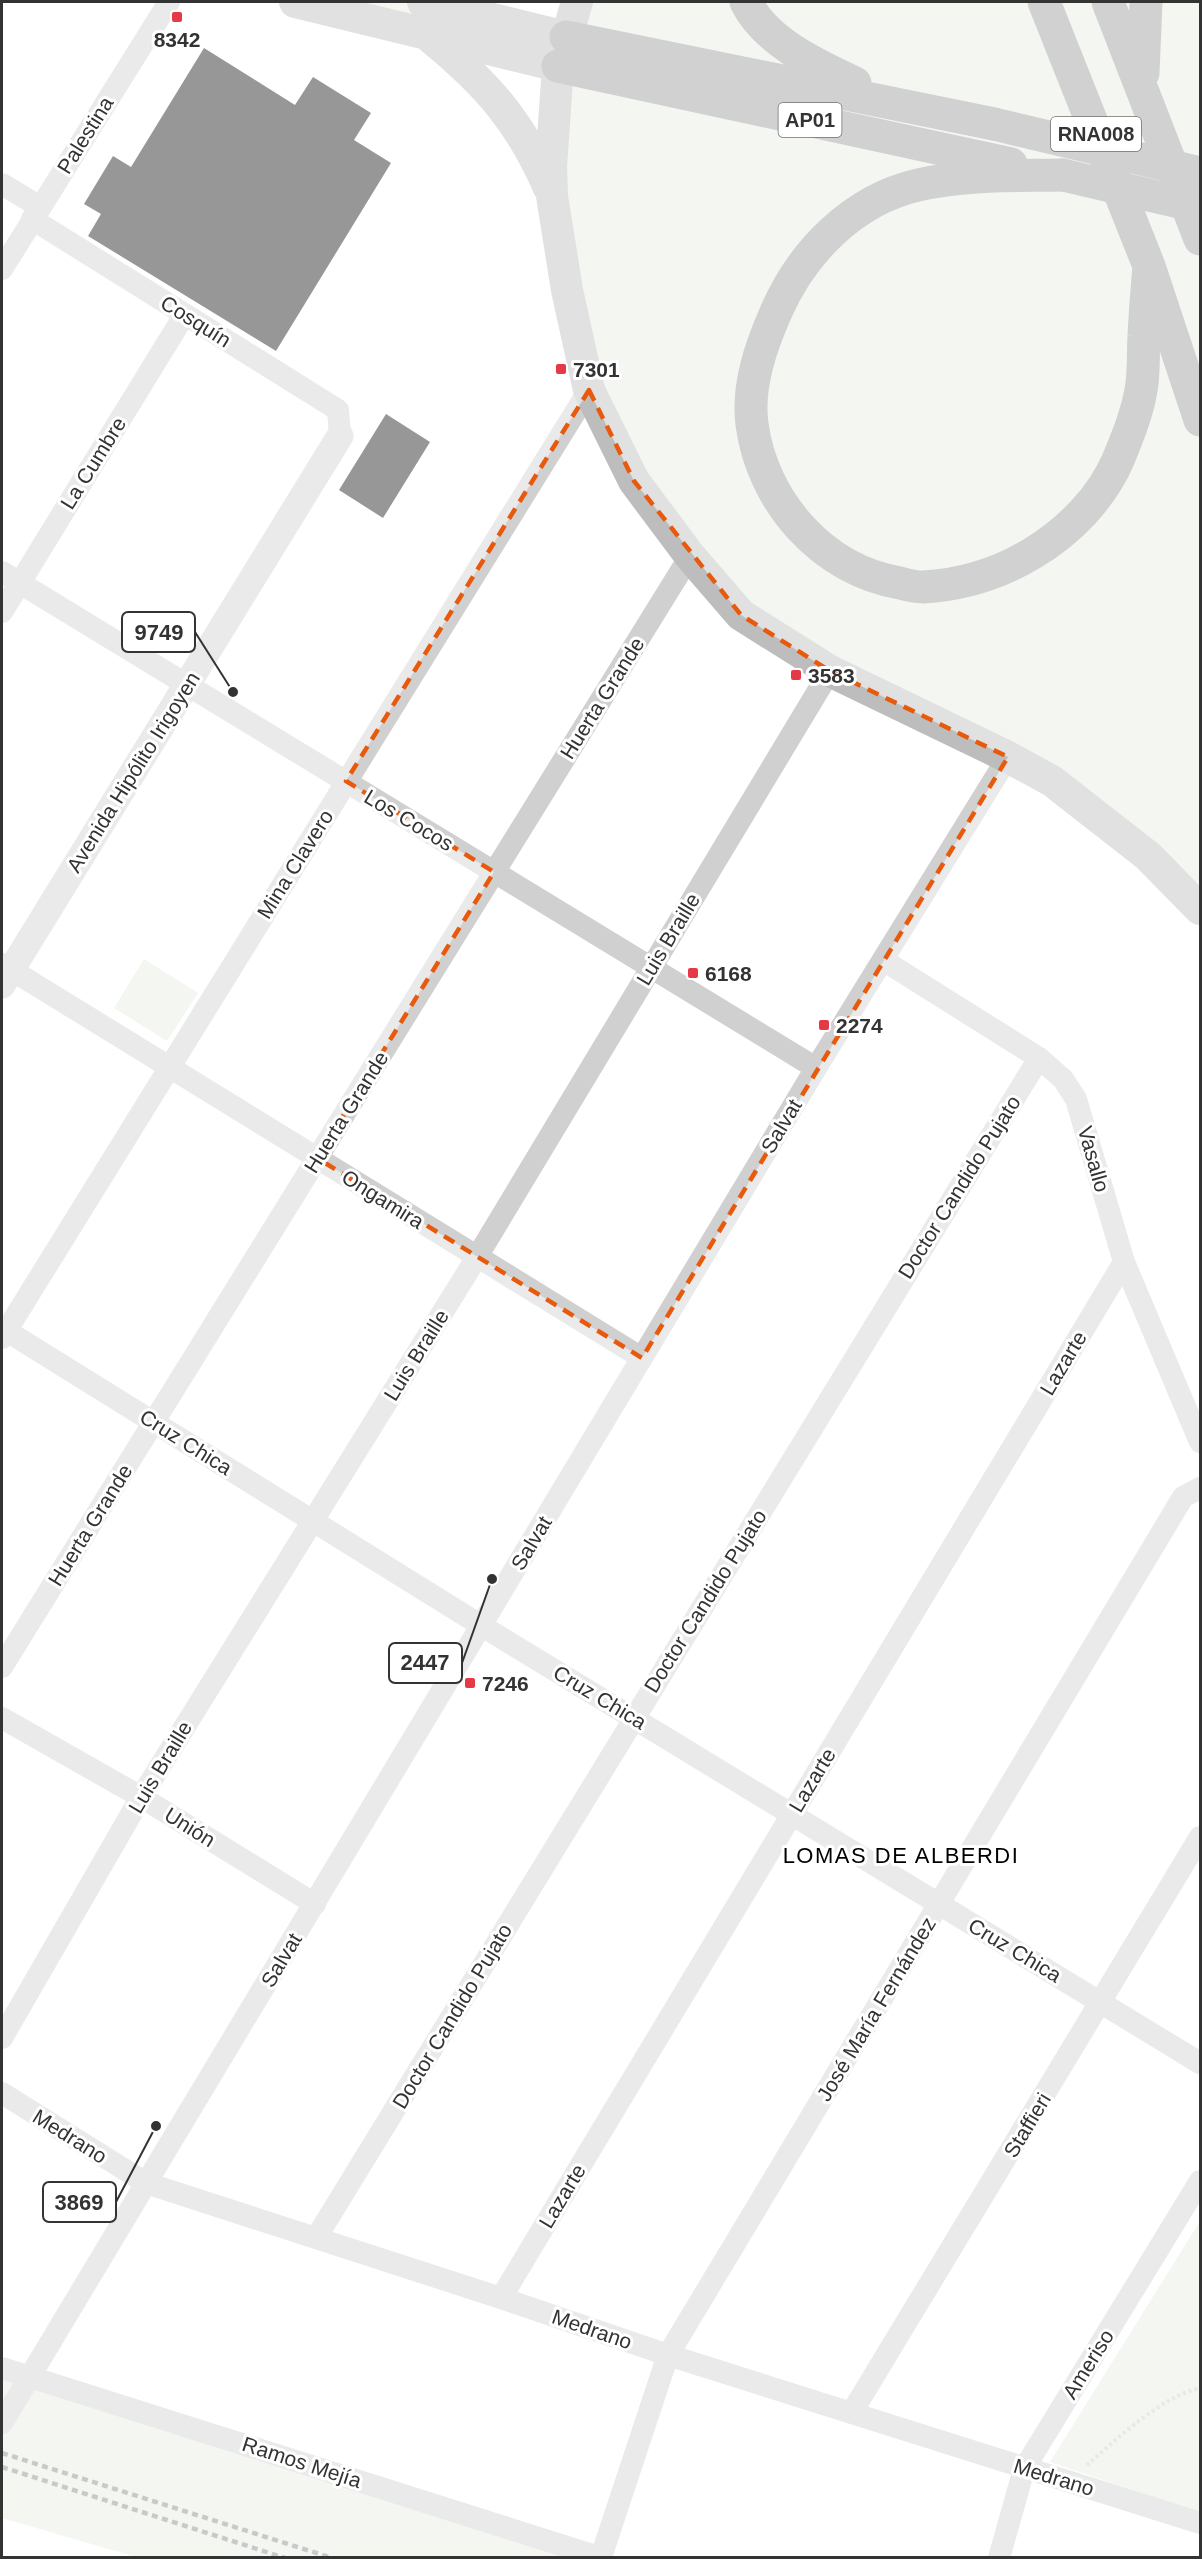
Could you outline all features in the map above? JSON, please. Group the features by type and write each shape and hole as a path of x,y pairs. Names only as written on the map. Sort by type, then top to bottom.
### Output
{"highway":[{"path":"746,2 751,11 776,37 807,60 906,105"},
{"name":"RNA008","path":"1044,2 1149,266 1200,420"},
{"name":"RNA008","path":"1108,2 1200,239"},
{"path":"1142,87 1146,2"},
{"name":"AP01","path":"562,51 906,105 1200,173"},
{"name":"AP01","path":"562,51 1200,207"},
{"path":"1063,175 977,176 916,185 874,202 836,226 810,255 782,298 764,339 753,381 752,423 762,468 780,502 805,533 833,557 874,579 921,587 963,581 1010,567 1057,538 1094,501 1117,463 1132,422 1142,384 1149,266"}],"main road":[{"path":"295,2 426,33 562,51"},
{"path":"423,2 465,5 562,51"},
{"path":"577,2 562,51 551,166 552,196 567,290 589,390 634,481 690,556 741,615 830,671 1008,757 1052,781 1148,856 1200,909"},
{"path":"426,33 489,89 514,122 536,158 552,196"}],"street":[{"name":"Palestina","path":"2,269 169,2"},
{"name":"Cosquín","path":"2,184 36,213 185,314 338,410 340,436"},
{"name":"La Cumbre","path":"2,612 10,577 185,314"},
{"name":"Mina Clavero","path":"3,1332 589,390"},
{"name":"Avenida Hipólito Irigoyen","path":"5,973 187,685 340,436"},
{"name":"Huerta Grande","path":"2,1667 690,556"},
{"name":"Los Cocos","path":"10,577 816,1068"},
{"name":"Luis Braille","path":"2,2038 141,1797 477,1257 830,671"},
{"name":"Salvat","path":"2,2423 816,1068 1008,757"},
{"name":"Vasallo","path":"883,960 1039,1058 1063,1079 1076,1099 1124,1262 1200,1442"},
{"name":"Ongamira","path":"5,973 168,1067 642,1358"},
{"name":"Doctor Candido Pujato","path":"316,2238 1039,1058"},
{"name":"Lazarte","path":"501,2298 1124,1262"},
{"name":"Cruz Chica","path":"3,1332 154,1422 482,1626 1200,2063"},
{"name":"José María Fernández","path":"602,2557 668,2355 1183,1497 1200,1488"},
{"name":"Unión","path":"2,1718 141,1797 315,1904"},
{"name":"Staffieri","path":"852,2412 1102,2003 1200,1837"},
{"name":"Medrano","path":"2,2093 146,2183 501,2298 668,2355 1200,2523"},
{"name":"Ameriso","path":"999,2558 1024,2469 1200,2181"},
{"name":"Ramos Mejía","path":"2,2368 602,2557"}],"path":[{"path":"1068,2481 1141,2419 1190,2390 1200,2388"}],"highlighted area":[{"path":"589,390 634,481 741,615 830,671 1008,757 642,1358 317,1158 494,872 346,781"}],"shaded area":[{"path":"295,2 423,2 566,37 577,2 1200,2 1200,909 1148,856 741,615 634,481 567,290 558,66"},
{"path":"144,959 198,993 167,1041 114,1008"},
{"path":"1200,2221 1200,2513 1050,2462"},
{"path":"2,2368 602,2557 136,2557 2,2518"}],"building":[{"path":"204,48 295,105 313,77 371,113 354,140 391,163 276,351 88,236 101,214 84,204 113,156 131,167"},
{"path":"386,414 430,442 383,518 339,490"}],"railway":[{"path":"2,2453 332,2558"},
{"path":"2,2467 285,2558"}],"place":[{"name":"8342","path":"177,17"},
{"name":"7301","path":"561,369"},
{"name":"3583","path":"796,675"},
{"name":"9749","path":"233,692"},
{"name":"6168","path":"693,973"},
{"name":"2274","path":"824,1025"},
{"name":"2447","path":"492,1579"},
{"name":"7246","path":"470,1683"},
{"name":"3869","path":"156,2126"}],"district":[{"name":"LOMAS DE ALBERDI","path":"901,1855"}]}
